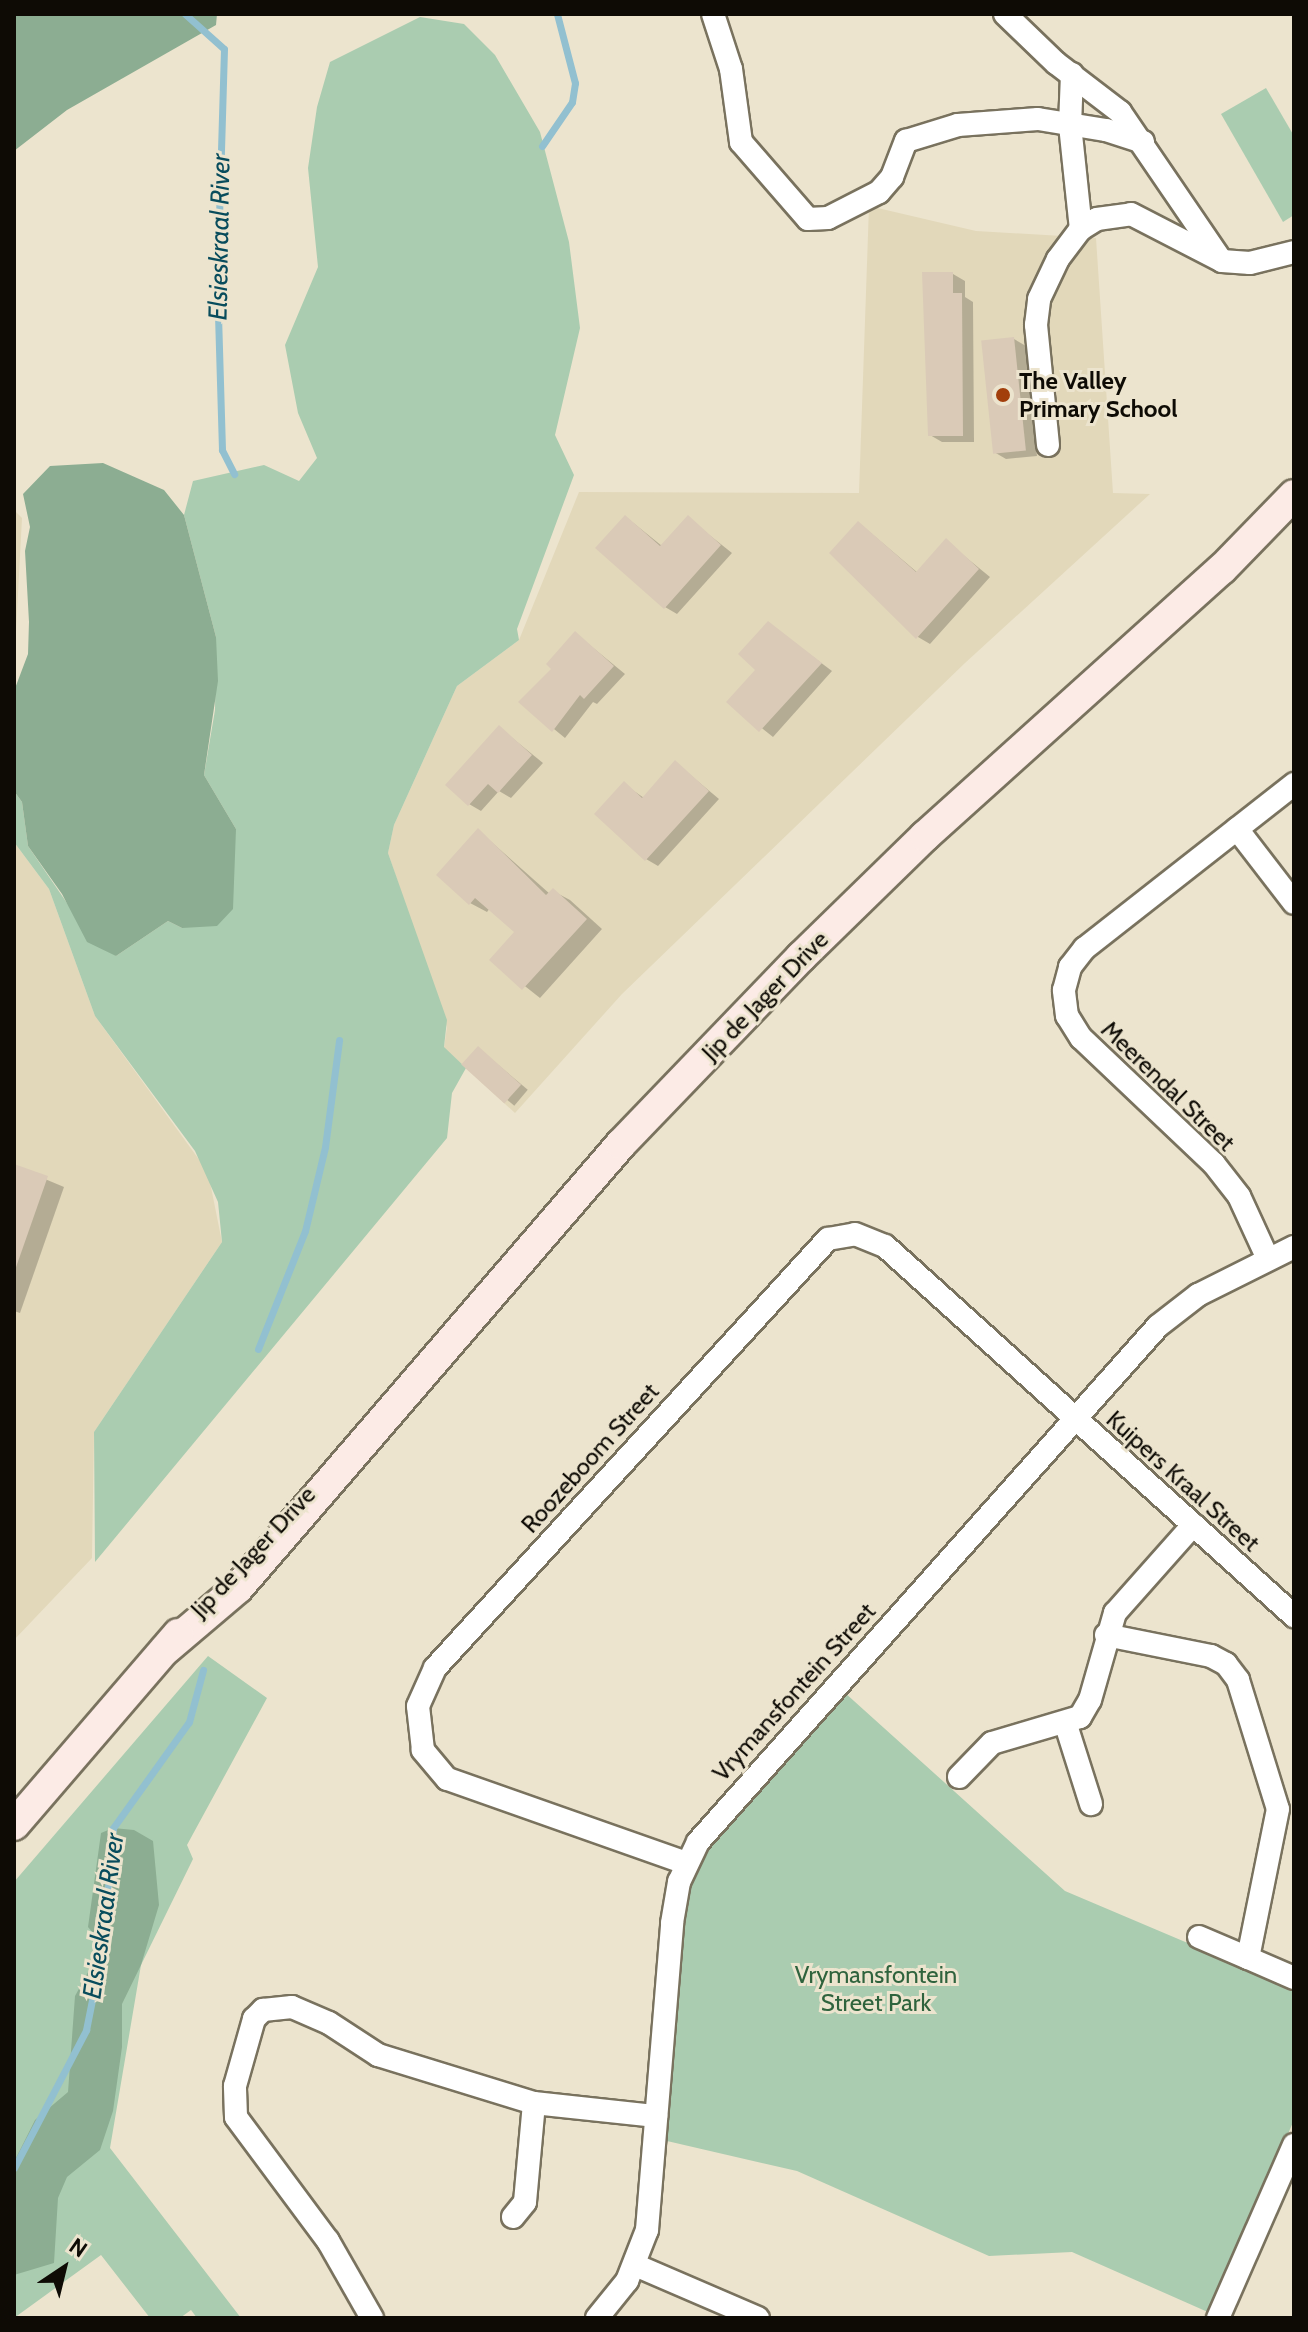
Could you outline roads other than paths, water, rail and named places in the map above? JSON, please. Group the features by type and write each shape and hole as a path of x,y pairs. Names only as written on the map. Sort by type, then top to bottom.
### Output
{"main road":[{"name":"Jip de Jager Drive","path":"14,1825 166,1649 238,1588 311,1508 345,1460 621,1144 801,957 925,836 1222,569 1294,495"},
{"name":"Jip de Jager Drive","path":"1222,569 1294,515"}],"street":[{"path":"713,14 731,69 741,142 808,219 828,218 887,185 902,145 913,136 1009,117 1070,125 1143,142"},
{"path":"1005,14 1072,74 1101,93 1143,142 1222,261"},
{"path":"1072,74 1070,125 1081,229"},
{"path":"1048,445 1036,325 1039,299 1058,259 1081,229 1097,219 1131,214 1222,261 1250,263 1294,252"},
{"name":"Meerendal Street","path":"1268,1259 1239,1196 1214,1164 1081,1038 1064,1003 1066,978 1085,948 1294,784"},
{"path":"1237,829 1294,903"},
{"name":"Roozeboom Street","path":"686,1863 447,1779 429,1762 417,1732 418,1706 435,1668 828,1239 855,1234 885,1246 1074,1418"},
{"name":"Vrymansfontein Street","path":"597,2318 635,2265 649,2212 672,1923 686,1863 711,1823 1074,1418 1170,1316 1294,1247"},
{"name":"Kuipers Kraal Street","path":"1074,1418 1294,1616"},
{"path":"959,1777 992,1743 1066,1725 1088,1706 1106,1635 1121,1604 1193,1525"},
{"path":"1106,1635 1219,1659 1238,1680 1278,1809 1248,1958"},
{"path":"1066,1725 1091,1804"},
{"path":"1199,1937 1294,1978"},
{"path":"372,2318 328,2241 236,2117 235,2086 254,2019 277,2005 292,2007 329,2023 378,2055 534,2103 656,2116"},
{"path":"513,2217 525,2202 534,2103"},
{"path":"1218,2318 1294,2145"},
{"path":"635,2265 758,2318"}],"waterway":[{"name":"Elsieskraal River","path":"185,14 224,49 217,281 222,450 234,474"},
{"path":"542,146 572,102 575,83 557,14"},
{"name":"Elsieskraal River","path":"258,1349 305,1231 325,1147 339,1040"},
{"name":"Elsieskraal River","path":"14,2168 86,2030 103,1945 113,1828 189,1722 203,1670"}],"place":[{"name":"The Valley Primary School","path":"1003,395"}],"park label":[{"name":"Vrymansfontein Street Park","path":"876,1989"}]}
